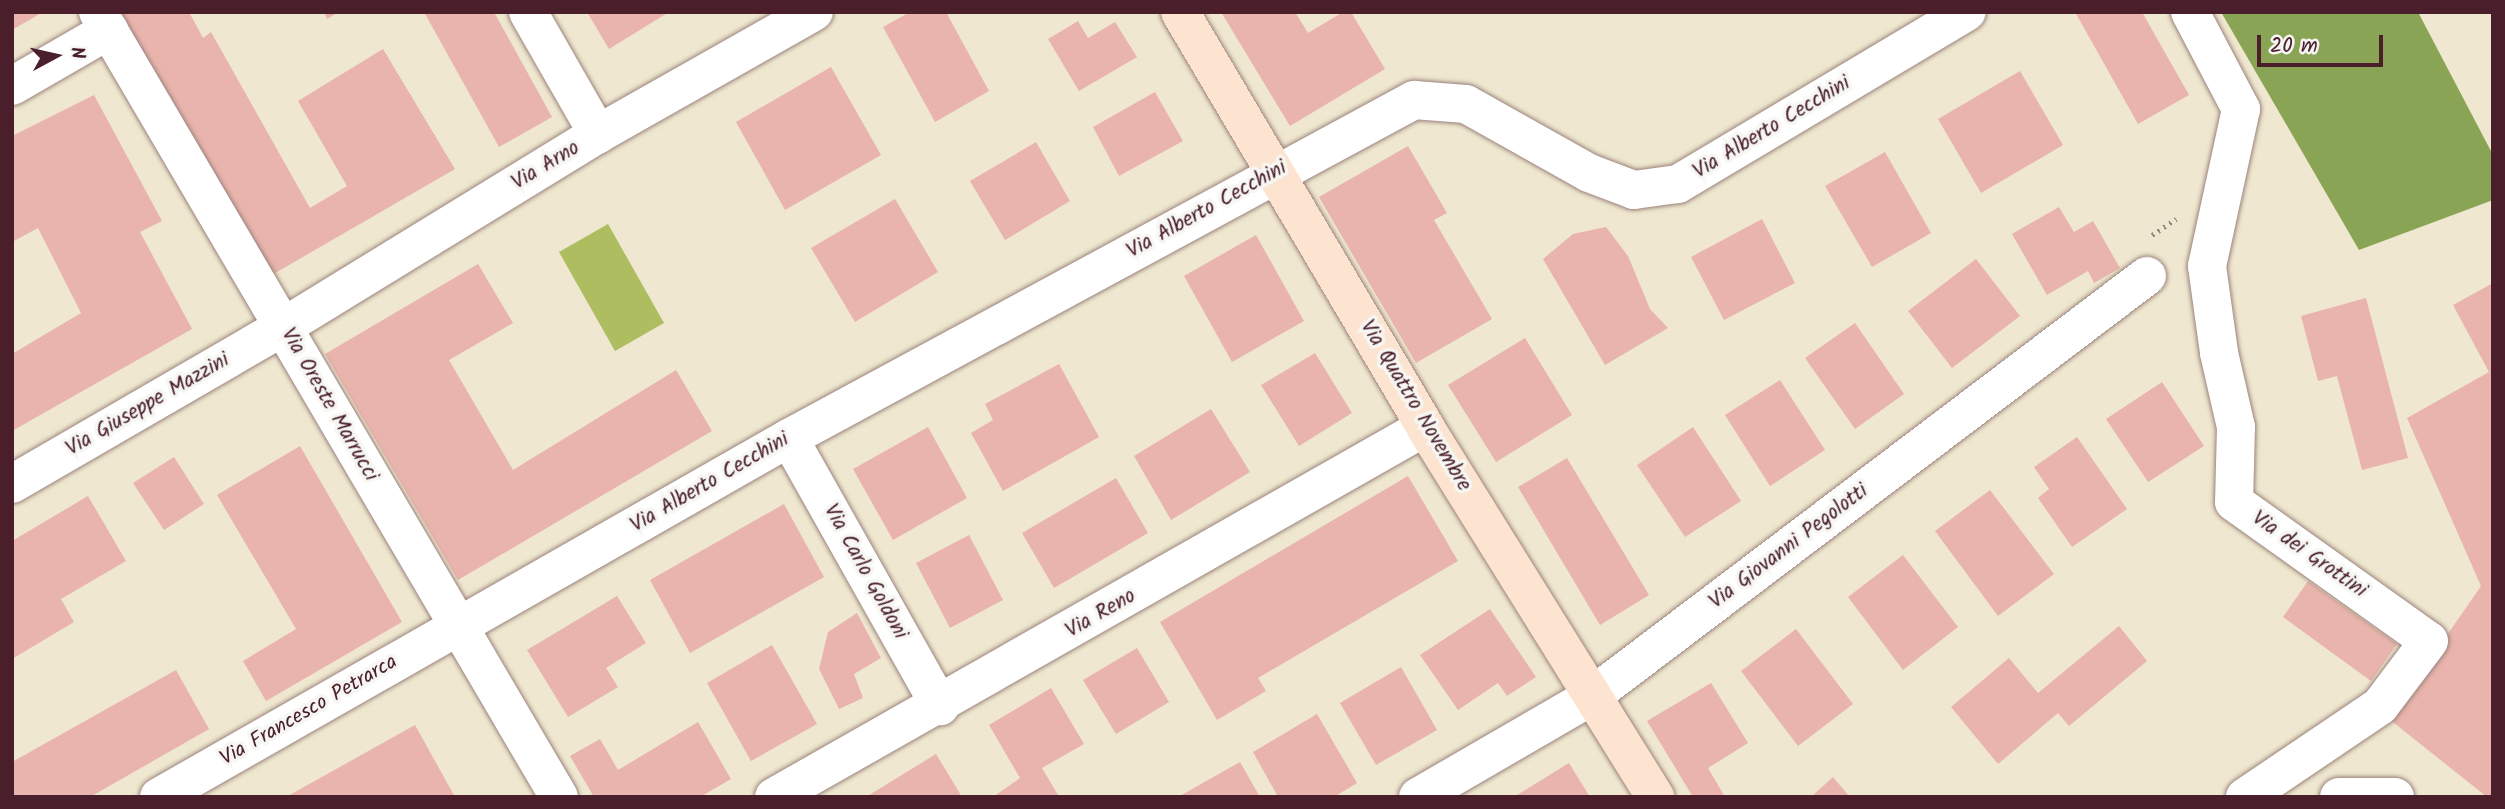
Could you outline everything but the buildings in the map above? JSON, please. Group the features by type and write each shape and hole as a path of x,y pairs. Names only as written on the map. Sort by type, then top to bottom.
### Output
{"main road":[{"name":"Via Quattro Novembre","path":"1180,12 1425,427 1655,797"}],"street":[{"path":"528,12 597,134"},
{"name":"Via Arno","path":"283,327 597,134 814,12"},
{"name":"Via Alberto Cecchini","path":"458,626 789,438 1276,171 1414,100 1466,104 1590,173 1634,190 1678,184 1967,12"},
{"name":"Via dei Grottini","path":"2190,12 2241,109 2207,266 2219,353 2236,427 2234,502 2429,641 2379,706 2245,797"},
{"path":"12,86 104,21"},
{"name":"Via Oreste Marrucci","path":"104,21 559,797"},
{"name":"Via Giovanni Pegolotti","path":"1418,797 1592,696 2147,276"},
{"name":"Via Giuseppe Mazzini","path":"12,484 283,327"},
{"name":"Via Reno","path":"774,797 940,706 1425,427"},
{"name":"Via Carlo Goldoni","path":"789,438 940,706"},
{"name":"Via Francesco Petrarca","path":"159,797 458,626"}],"green space":[{"path":"2221,12 2418,12 2493,155 2493,200 2359,250"},
{"path":"608,224 664,323 615,351 559,252"}]}
